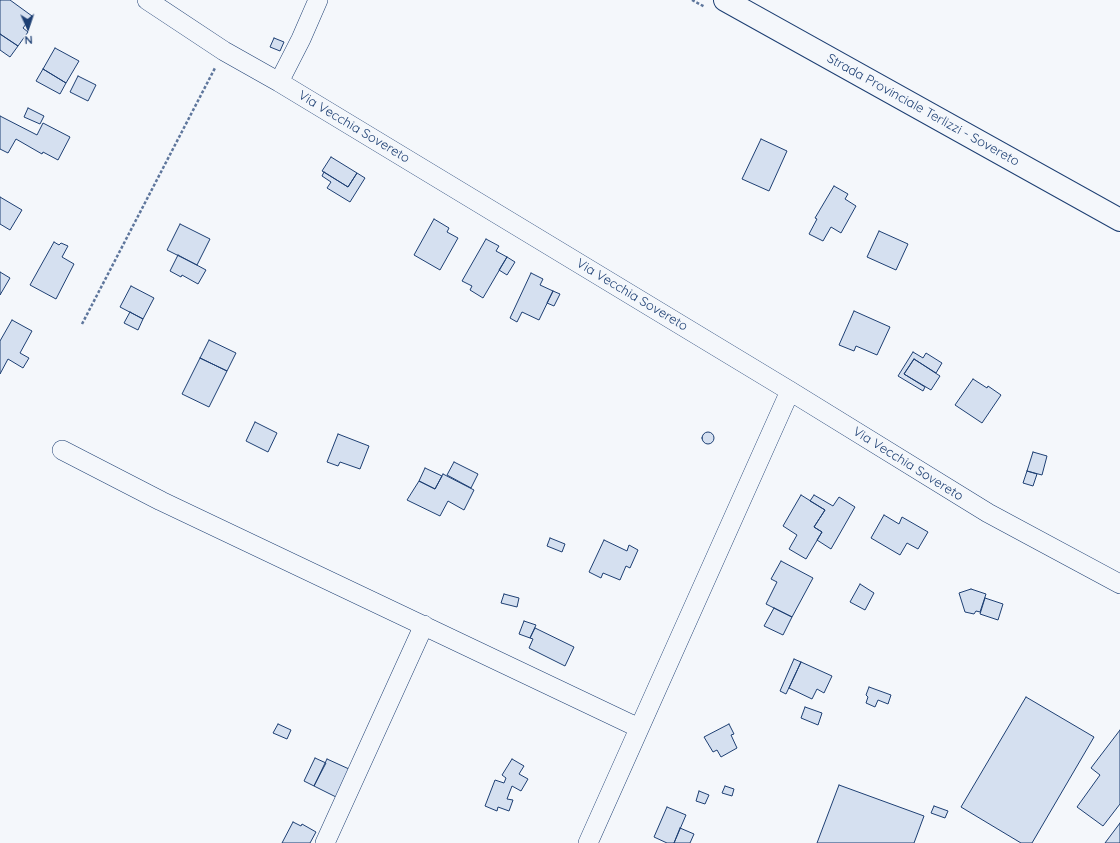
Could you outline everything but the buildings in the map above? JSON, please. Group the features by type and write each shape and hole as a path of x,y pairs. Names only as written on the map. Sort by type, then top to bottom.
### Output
{"main road":[{"name":"Strada Provinciale Terlizzi - Sovereto","path":"725,0 1120,220"}],"street":[{"name":"Via Vecchia Sovereto","path":"147,0 224,51 279,82 790,391 988,513 1120,584"},
{"path":"279,82 301,39 318,0"},
{"path":"588,843 790,391"},
{"path":"62,450 161,501 639,728"},
{"path":"325,843 424,625"}],"path":[{"path":"82,324 224,51"}]}
